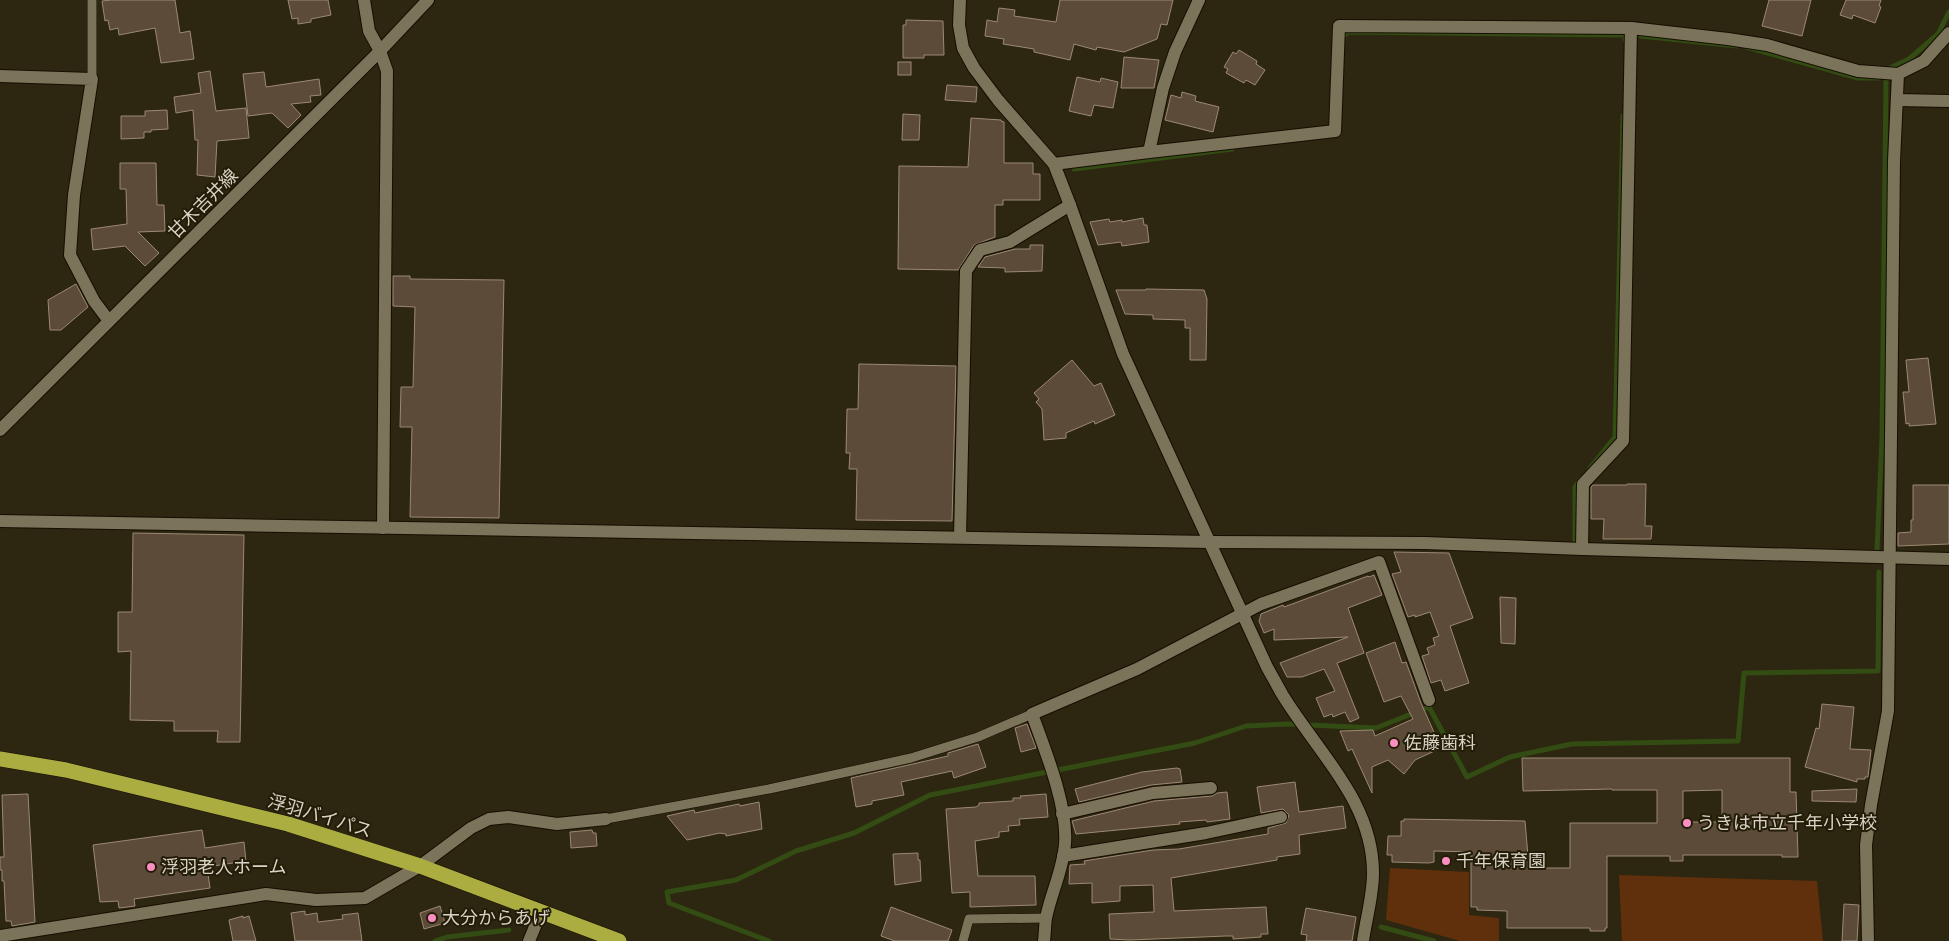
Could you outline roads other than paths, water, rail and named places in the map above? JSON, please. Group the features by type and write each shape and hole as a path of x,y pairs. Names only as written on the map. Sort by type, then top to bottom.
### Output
{"highway":[{"name":"浮羽バイパス","path":"0,759 66,770 288,824 420,866 620,941"}],"street":[{"path":"364,0 369,30 380,51 387,72 383,528"},
{"name":"甘木吉井線","path":"0,430 380,51 428,0"},
{"path":"960,0 959,25 963,48 974,68 998,100 1054,164 1123,354 1242,614 1282,694 1346,784 1360,811 1368,836 1373,874 1363,941"},
{"path":"1150,152 1163,88 1174,52 1200,0"},
{"path":"1054,164 1335,132 1339,26 1631,28 1728,39 1768,46 1858,71 1898,74 1924,61 1949,33"},
{"path":"1582,549 1583,484 1623,442 1631,28"},
{"path":"1868,941 1866,845 1871,805 1888,711 1898,74"},
{"path":"0,76 92,78 74,195 70,255 94,301 109,321"},
{"path":"1897,100 1949,101"},
{"path":"960,537 966,271 980,250 1010,242 1070,205"},
{"path":"0,521 1210,542 1425,543 1582,549 1949,558"},
{"path":"1044,941 1046,918 1060,876 1065,843 1062,814 1052,772 1032,714 1137,669 1261,604 1379,562 1428,700"},
{"path":"1062,814 1153,793 1211,788"},
{"path":"0,936 266,894 316,900 365,898 420,866 471,828 489,819 508,817 556,824 606,819"},
{"path":"1063,856 1206,832 1281,817"},
{"path":"529,941 542,912"}],"lane":[{"path":"92,0 92,78"},
{"path":"606,819 769,789 911,758 978,737 1032,714"},
{"path":"963,941 969,919 1046,918"}],"waterway":[{"path":"1890,68 1909,59 1938,34 1949,12"},
{"path":"1341,38 1348,32 1625,35 1625,40"},
{"path":"1641,36 1737,46"},
{"path":"1746,47 1858,78 1878,78"},
{"path":"1877,550 1882,438 1886,78"},
{"path":"1590,468 1615,437 1623,116"},
{"path":"1074,169 1232,149"},
{"path":"1575,543 1575,487 1581,479"},
{"path":"769,941 669,903 667,892 736,880 796,851 854,833 930,795 1195,743 1246,726 1287,724 1376,728 1429,707 1467,777 1510,757 1572,744 1738,741 1744,673 1878,671 1879,572"},
{"path":"1381,927 1434,941"},
{"path":"435,941 447,937 509,930"}],"place":[{"name":"佐藤歯科","path":"1394,743"},
{"name":"うきは市立千年小学校","path":"1687,823"},
{"name":"千年保育園","path":"1446,861"},
{"name":"浮羽老人ホーム","path":"151,867"},
{"name":"大分からあげ","path":"432,918"}]}
